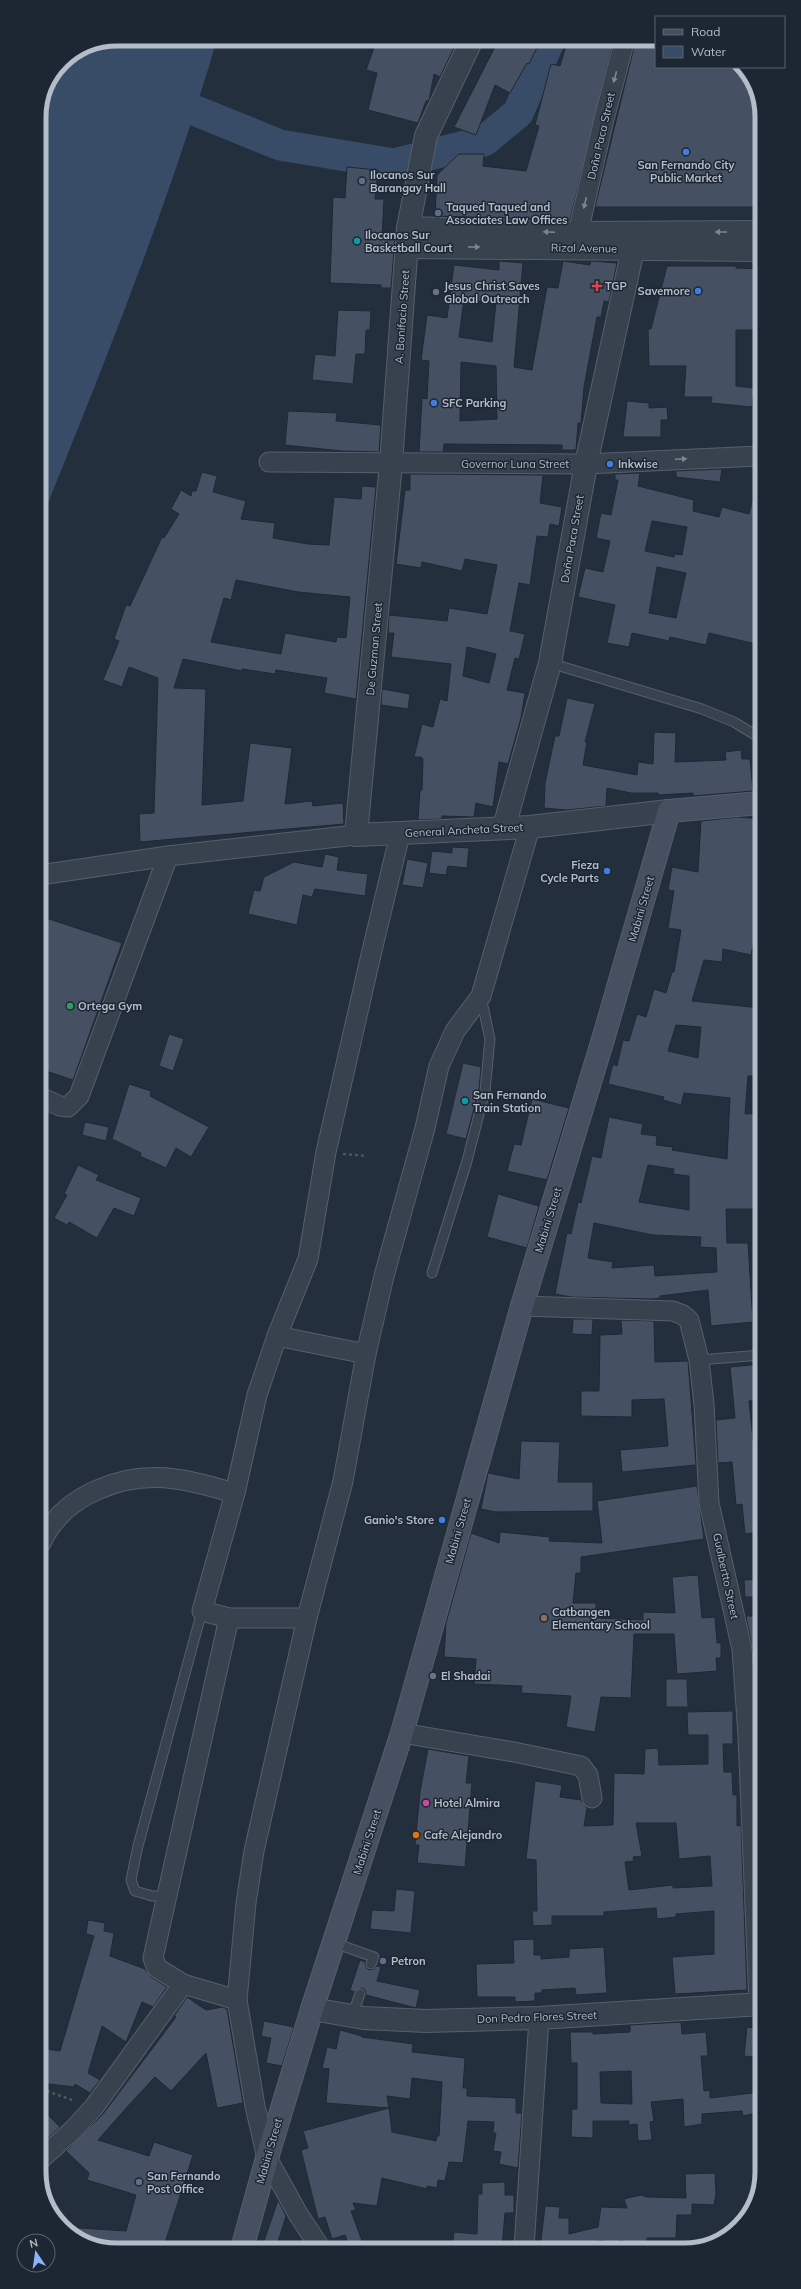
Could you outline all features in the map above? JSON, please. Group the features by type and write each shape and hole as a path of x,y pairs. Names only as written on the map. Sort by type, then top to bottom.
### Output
{"main road":[{"name":"General Ancheta Street","path":"669,811 755,803"},
{"name":"Mabini Street","path":"244,2243 267,2158 312,2009 402,1733 522,1306 604,1036 669,811"}],"street":[{"name":"A. Bonifacio Street","path":"392,463 408,238 414,187 426,136 469,46"},
{"name":"Doña Paca Street","path":"578,233 604,119 623,46"},
{"name":"Rizal Avenue","path":"408,238 578,233 755,232"},
{"name":"Rizal Avenue","path":"408,238 632,249 755,250"},
{"name":"Doña Paca Street","path":"504,827 550,663 586,464 632,249"},
{"name":"Governor Luna Street","path":"270,462 586,464 755,456"},
{"name":"De Guzman Street","path":"356,836 392,463"},
{"name":"General Ancheta Street","path":"46,874 168,856 356,836 504,827 530,827 669,811"},
{"path":"317,2243 298,2214 267,2158 254,2106 237,2000 246,1903 254,1851 307,1618 343,1481 366,1354 384,1276 425,1128 439,1066 454,1031 481,996 530,827"},
{"path":"307,1618 229,1618 202,1611 235,1493 257,1395 277,1336 308,1260 326,1152 400,834"},
{"path":"46,1100 60,1106 68,1107 79,1096 168,856"},
{"name":"Gualbertto Street","path":"522,1306 673,1311 683,1315 689,1320 699,1360 704,1404 710,1503 742,1649 755,1881"},
{"path":"277,1336 366,1354"},
{"path":"46,1533 70,1505 86,1495 115,1484 138,1478 175,1479 235,1493"},
{"path":"229,1618 167,1896 154,1962 160,1971 183,1984 237,2000"},
{"path":"402,1733 514,1752 581,1766 588,1775 592,1798"},
{"path":"46,2154 73,2130 94,2108 183,1984"},
{"name":"Don Pedro Flores Street","path":"312,2009 352,2016 426,2021 539,2018 755,2005"},
{"path":"524,2243 539,2018"}],"lane":[{"path":"550,663 702,709 734,722 755,733"},
{"path":"432,1273 467,1161 484,1091 490,1039 481,996"},
{"path":"699,1360 755,1355"},
{"path":"167,1896 152,1896 135,1890 132,1885 132,1874 172,1719 202,1611"},
{"path":"334,1943 374,1957 371,1964"},
{"path":"352,2016 360,1994"}],"path":[{"path":"326,1152 366,1156"},
{"path":"46,2090 94,2108"}],"water":[{"path":"112,46 215,46 157,223 88,404 46,508 46,117 47,103 51,90 67,67 86,53 99,48"}],"building":[{"path":"375,46 455,46 440,77 434,74 429,101 426,101 418,123 368,110 377,73 366,70"},
{"path":"495,46 538,46 529,64 527,63 510,93 495,85 476,135 454,127"},
{"path":"566,46 612,46 570,220 542,219 532,217 532,219 435,216 437,175 459,154 484,154 483,166 526,171 539,126 535,125 551,64 560,66"},
{"name":"San Fernando City Public Market","path":"634,46 655,46 655,68 735,68 737,70 746,81 753,99 755,117 755,207 595,207"},
{"name":"Ilocanos Sur Basketball Court","path":"347,167 378,170 375,199 384,199 382,238 395,238 391,288 381,288 381,285 330,283 333,197 345,198"},
{"path":"499,261 523,263 514,367 532,370 547,287 558,288 563,261 590,265 591,261 617,263 609,302 604,301 601,317 597,317 584,387 581,423 578,423 576,450 562,450 562,445 444,444 443,452 419,452 422,398 427,399 429,361 421,360 427,315 447,318 454,265 499,270","holes":["464,300 496,303 492,342 459,337","461,362 496,366 497,419 460,421"]},
{"path":"667,266 736,266 736,268 755,269 755,330 736,330 736,386 754,388 752,407 711,403 712,397 684,397 686,366 649,366 648,329 651,329"},
{"path":"338,310 371,311 370,330 366,330 365,354 356,354 353,384 312,380 315,354 335,356"},
{"path":"627,401 649,403 649,408 667,407 668,420 661,420 661,437 623,437"},
{"path":"288,411 337,413 336,421 381,425 379,452 342,451 285,445"},
{"path":"722,469 720,482 676,477 676,471"},
{"path":"202,472 217,476 213,492 246,501 241,519 275,523 273,538 308,544 329,545 334,497 361,499 362,486 376,487 356,699 324,693 327,678 276,670 275,674 242,669 242,671 183,659 174,688 206,689 202,805 243,801 250,743 292,748 285,804 312,801 313,806 343,803 344,824 140,842 139,814 154,813 158,678 129,667 122,687 103,680 119,641 114,639 126,605 130,606 162,537 164,538 179,514 171,509 181,490 191,496 192,491 196,491","holes":["236,580 298,592 350,597 346,638 337,637 336,642 285,633 281,654 211,642 224,598 231,600"]},
{"path":"640,473 638,486 694,500 693,511 719,517 722,507 749,514 755,489 755,644 709,633 706,645 670,637 669,641 632,633 629,647 607,643 615,605 578,597 585,568 603,572 610,541 596,538 601,513 611,515 618,480 615,480 615,474","holes":["652,521 687,527 682,555 675,554 674,557 645,551","657,567 686,573 676,618 649,613"]},
{"path":"410,474 543,475 540,503 562,507 559,526 550,524 548,537 537,536 530,585 519,583 510,631 525,634 519,659 515,658 507,690 525,693 521,718 508,764 499,762 493,807 476,803 474,817 442,816 442,819 418,820 420,790 422,790 423,759 421,757 414,757 422,724 433,727 440,699 447,701 451,664 391,657 394,633 388,633 389,615 447,621 449,608 487,614 497,565 465,559 462,571 422,562 421,568 396,564 405,490 410,490","holes":["467,647 496,654 489,683 463,676"]},
{"path":"382,689 410,694 408,709 381,705"},
{"path":"567,698 595,704 585,742 587,742 583,765 637,775 638,762 653,764 654,732 676,733 675,762 726,760 725,752 741,750 742,759 750,759 753,791 693,796 693,793 658,795 658,793 631,793 607,788 606,806 567,810 544,808 545,783 555,736 559,736"},
{"path":"738,817 755,819 755,937 751,955 723,949 722,962 704,960 692,1001 755,1007 755,1076 748,1076 745,1114 755,1113 755,1209 726,1209 727,1243 748,1243 753,1322 711,1326 708,1290 660,1296 660,1298 653,1299 571,1297 555,1294 567,1233 571,1234 578,1202 581,1203 592,1156 601,1158 609,1117 643,1124 641,1134 657,1136 656,1145 673,1147 672,1150 727,1159 730,1098 684,1093 681,1105 663,1100 664,1097 608,1084 613,1064 617,1066 623,1040 629,1041 637,1014 646,1017 654,989 666,993 672,972 674,972 681,930 668,928 674,891 668,890 672,867 698,872 701,821","holes":["676,1025 701,1027 698,1058 668,1051","648,1165 674,1169 673,1174 689,1176 689,1210 639,1202","594,1223 653,1235 701,1237 700,1247 716,1248 717,1272 655,1276 654,1265 612,1268 613,1262 588,1258"]},
{"path":"452,847 469,848 467,868 448,866 446,875 429,873 432,851 452,853"},
{"path":"325,854 339,857 337,870 368,874 365,896 315,889 312,897 303,895 297,925 248,914 254,890 260,891 264,877 294,862 322,867"},
{"path":"407,859 428,863 423,888 402,885"},
{"name":"Ortega Gym","path":"46,918 122,943 73,1080 46,1071"},
{"path":"169,1034 184,1039 173,1071 159,1066"},
{"name":"San Fernando Train Station","path":"463,1063 481,1067 479,1089 466,1139 446,1134"},
{"path":"129,1084 151,1091 150,1096 209,1127 191,1157 176,1148 166,1168 140,1156 141,1153 112,1139"},
{"path":"532,1099 569,1108 547,1180 507,1171 514,1144 521,1145"},
{"path":"85,1122 109,1127 106,1141 82,1135"},
{"path":"78,1165 99,1175 96,1180 141,1198 134,1216 114,1208 97,1238 69,1222 67,1225 54,1218 67,1195 64,1194"},
{"path":"498,1194 539,1206 527,1248 487,1237"},
{"path":"573,1319 593,1319 592,1335 572,1334"},
{"path":"621,1320 654,1321 655,1362 688,1361 696,1465 622,1472 620,1450 668,1446 664,1399 632,1400 632,1417 581,1416 581,1391 599,1391 600,1335 622,1334"},
{"path":"755,1365 755,1400 749,1401 755,1449 755,1533 745,1534 742,1504 736,1505 732,1462 718,1463 716,1420 735,1418 730,1367"},
{"path":"521,1441 560,1442 558,1482 593,1482 593,1511 496,1512 481,1509 488,1473 519,1479"},
{"name":"Catbangen Elementary School","path":"697,1486 704,1539 581,1557 581,1573 576,1573 573,1603 596,1603 596,1618 643,1620 643,1612 675,1613 672,1577 698,1575 702,1618 715,1617 717,1643 721,1643 721,1658 716,1658 717,1671 677,1674 674,1634 634,1634 631,1698 601,1697 595,1732 566,1727 571,1696 521,1693 522,1686 474,1684 476,1659 444,1657 446,1623 471,1533 499,1543 500,1532 550,1537 549,1541 602,1543 597,1501"},
{"path":"755,1579 755,1597 745,1597 744,1580"},
{"path":"746,1616 755,1616 755,1652 753,1652"},
{"path":"666,1679 687,1679 688,1707 666,1707"},
{"path":"733,1711 733,1744 723,1744 724,1772 732,1772 733,1795 737,1795 737,1826 741,1825 747,1990 675,1994 672,1957 714,1954 714,1911 676,1914 676,1917 657,1919 656,1908 604,1912 604,1916 552,1916 552,1925 533,1926 532,1911 537,1911 536,1860 526,1859 535,1781 562,1785 560,1797 581,1800 587,1808 584,1826 613,1825 614,1773 644,1774 645,1749 658,1748 659,1765 708,1764 708,1735 688,1735 687,1712","holes":["636,1823 676,1823 679,1859 710,1856 712,1886 673,1888 673,1885 629,1890 625,1862 634,1861 633,1857 642,1856"]},
{"path":"428,1749 469,1756 466,1783 472,1783 465,1867 417,1863 419,1845 415,1845 420,1792"},
{"path":"396,1889 415,1891 411,1933 370,1929 372,1910 394,1911"},
{"path":"88,1920 105,1923 104,1931 114,1933 110,1956 145,1969 151,1977 167,1987 153,2007 142,2002 126,2042 102,2026 88,2073 100,2080 90,2093 75,2084 74,2087 46,2084 46,2049 60,2051 94,1936 86,1934"},
{"path":"534,1939 534,1955 541,1955 541,1959 569,1957 569,1949 604,1947 607,1993 576,1995 575,1988 542,1990 542,1993 535,1993 535,2001 515,2002 515,1997 477,1997 476,1964 514,1963 513,1940"},
{"path":"360,1960 365,1962 366,1967 369,1970 374,1969 377,1966 381,1967 377,1981 420,1990 416,2008 366,1995 365,1990 362,1988 354,1992 350,1990"},
{"path":"187,1997 206,2010 223,2007 227,2009 243,2103 217,2108 206,2053 171,2091 155,2077 98,2140 149,2156 154,2142 193,2155 166,2243 112,2243 90,2238 81,2234 73,2228 126,2231 136,2195 87,2180 89,2173 66,2151 103,2114 176,2017 174,2016"},
{"path":"264,2021 294,2027 282,2066 266,2063 271,2038 261,2036"},
{"path":"681,2022 682,2034 706,2032 708,2056 701,2056 704,2091 710,2090 710,2098 753,2093 755,2113 743,2116 742,2111 702,2114 702,2124 684,2127 683,2099 651,2102 654,2121 650,2122 652,2140 638,2141 637,2124 629,2125 629,2121 593,2121 593,2138 571,2137 572,2109 577,2109 577,2063 571,2063 570,2032 593,2032 593,2034 630,2032 630,2025","holes":["631,2071 632,2104 601,2103 600,2072"]},
{"path":"747,2027 755,2028 755,2057 744,2056"},
{"path":"340,2030 362,2037 413,2044 412,2052 465,2058 463,2088 467,2088 467,2096 516,2098 516,2113 522,2113 518,2168 499,2164 501,2152 493,2151 496,2133 493,2133 494,2122 468,2121 463,2163 449,2162 445,2181 438,2180 437,2188 427,2186 427,2189 382,2178 377,2206 353,2203 356,2210 351,2211 363,2243 348,2243 345,2235 332,2239 325,2217 318,2219 301,2150 308,2148 303,2131 389,2108 326,2103 329,2069 322,2068 327,2047 336,2049","holes":["412,2078 442,2082 439,2136 437,2136 436,2141 392,2132 387,2096 410,2099"]},
{"path":"46,2113 60,2127 46,2140"},
{"path":"715,2173 716,2194 714,2205 692,2204 692,2215 677,2215 676,2238 647,2238 648,2243 628,2243 620,2240 621,2243 603,2243 603,2240 591,2243 535,2243 541,2241 545,2206 560,2207 559,2218 569,2218 569,2234 598,2227 601,2207 627,2208 624,2199 641,2195 647,2197 686,2198 685,2174"},
{"path":"505,2182 505,2195 514,2195 514,2213 505,2213 502,2243 453,2243 454,2232 477,2234 478,2194 482,2194 482,2183"},
{"path":"278,2200 286,2216 278,2243 263,2243"}],"waterway":[{"path":"196,111 280,145 394,164 484,141 518,113 547,46"}],"place":[{"name":"San Fernando City Public Market","path":"686,152"},
{"name":"Ilocanos Sur Barangay Hall","path":"362,181"},
{"name":"Taqued Taqued and Associates Law Offices","path":"438,213"},
{"name":"Ilocanos Sur Basketball Court","path":"357,241"},
{"name":"TGP","path":"597,286"},
{"name":"Savemore","path":"698,291"},
{"name":"Jesus Christ Saves Global Outreach","path":"436,292"},
{"name":"SFC Parking","path":"434,403"},
{"name":"Inkwise","path":"610,464"},
{"name":"Fieza Cycle Parts","path":"607,871"},
{"name":"Ortega Gym","path":"70,1006"},
{"name":"San Fernando Train Station","path":"465,1101"},
{"name":"Ganio's Store","path":"442,1520"},
{"name":"Catbangen Elementary School","path":"544,1618"},
{"name":"El Shadai","path":"433,1676"},
{"name":"Hotel Almira","path":"426,1803"},
{"name":"Cafe Alejandro","path":"416,1835"},
{"name":"Petron","path":"383,1961"},
{"name":"San Fernando Post Office","path":"139,2182"}]}
